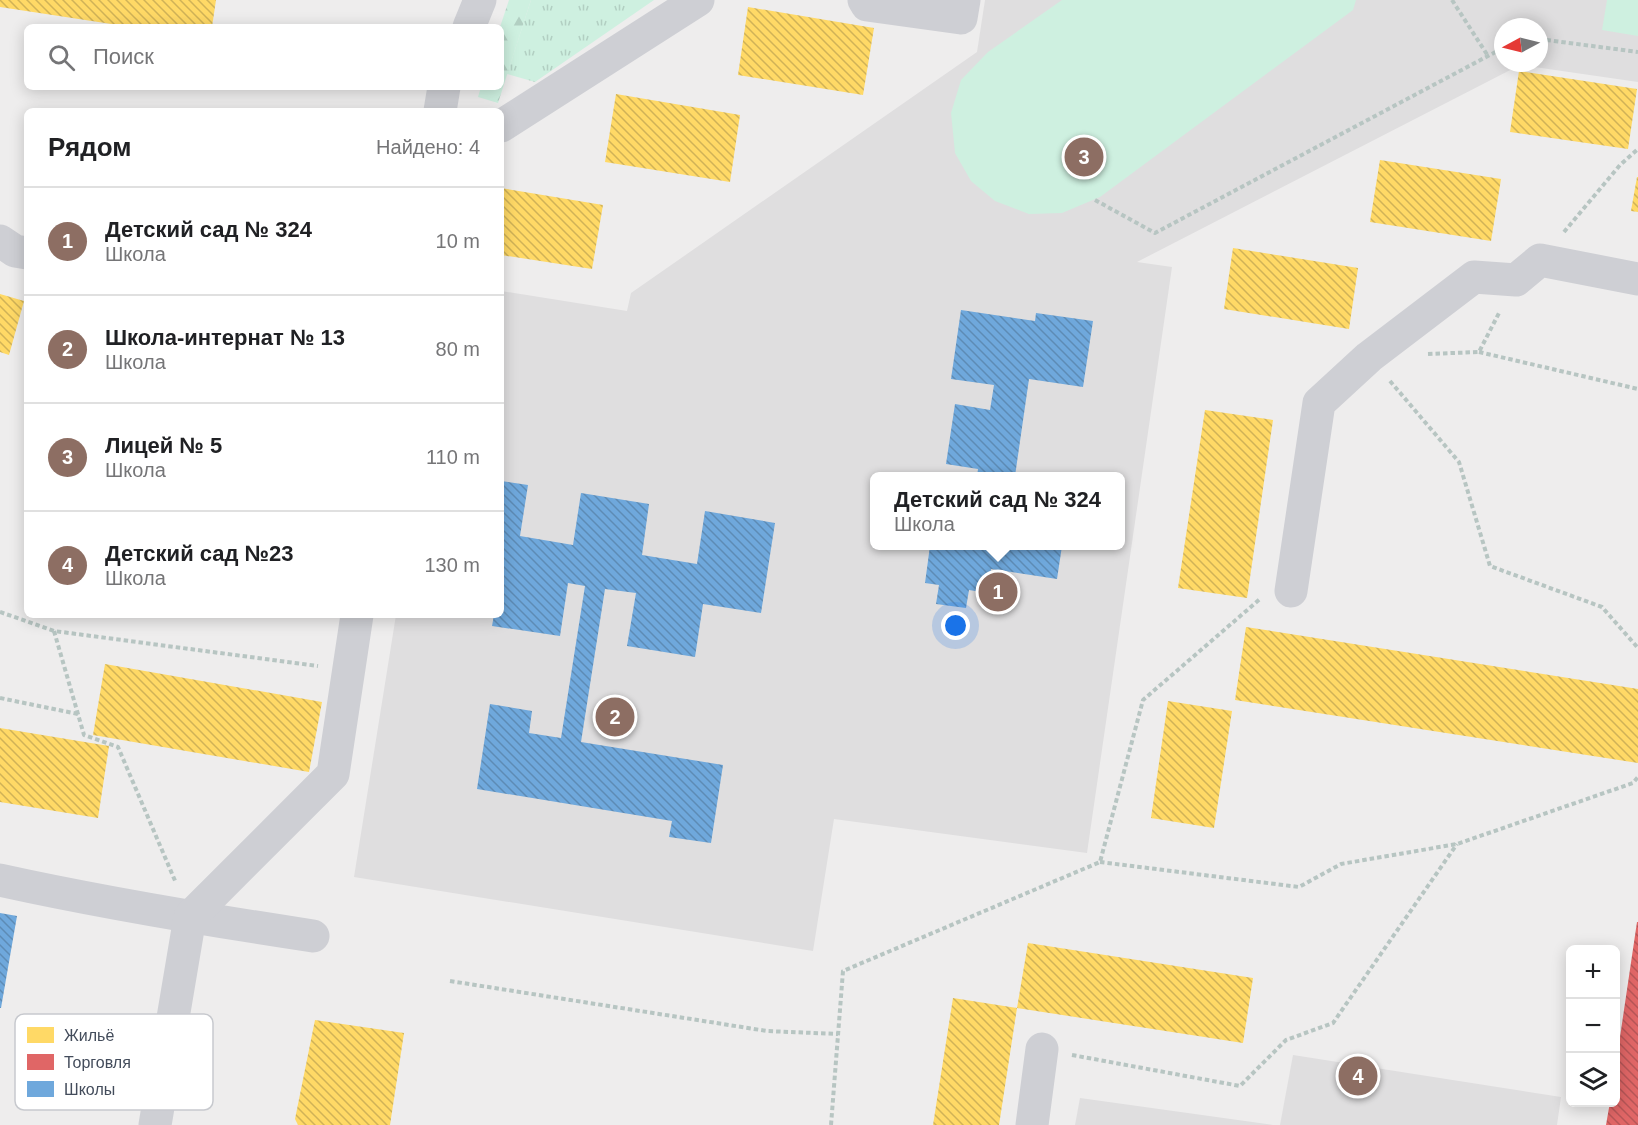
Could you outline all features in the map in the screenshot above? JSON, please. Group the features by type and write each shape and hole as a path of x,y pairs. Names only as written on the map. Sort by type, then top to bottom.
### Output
{"street":[{"path":"470,24 480,0"},
{"path":"504,124 698,0"},
{"path":"864,0 867,5 961,18 964,0"},
{"path":"440,108 444,90"},
{"path":"0,241 15,251 24,252"},
{"path":"1279,592 1319,403 1369,357 1474,278 1516,280 1540,260 1638,279"},
{"path":"174,1014 190,917 333,774 357,618"},
{"path":"0,880 190,917 313,936"},
{"path":"1032,1125 1042,1049"},
{"path":"155,1125 158,1110"}],"path":[{"path":"1452,0 1488,56"},
{"path":"1548,40 1638,52"},
{"path":"1095,200 1155,233 1494,53"},
{"path":"1540,260 1620,165 1638,149"},
{"path":"1479,352 1516,280"},
{"path":"1424,355 1479,352 1638,389"},
{"path":"1369,357 1459,462 1490,566 1602,607 1638,648"},
{"path":"1100,862 1143,700 1279,592"},
{"path":"0,612 54,631 349,669"},
{"path":"54,631 84,735 118,747 190,917"},
{"path":"0,698 78,714"},
{"path":"831,1125 843,971 1100,862 1299,887 1341,864 1457,844 1633,783 1638,777"},
{"path":"1042,1049 1240,1086 1286,1040 1333,1023 1457,844"},
{"path":"450,981 767,1031 838,1034"}],"shaded area":[{"path":"985,0 1638,0 1638,82 1548,69 1548,18 1494,18 1494,72 1506,72 1137,262 1172,267 1087,853 834,819 813,951 354,877 396,618 504,618 504,291 627,311 631,293 977,52"},
{"path":"1293,1055 1561,1097 1557,1125 1280,1125"},
{"path":"1080,1098 1273,1125 1075,1125"}],"green space":[{"path":"509,0 531,0 504,84 504,24 501,24"},
{"path":"531,0 654,0 535,82 507,74"},
{"path":"1062,0 1356,0 1353,10 1100,197 1062,213 1029,214 995,201 971,181 955,153 951,113 961,80 988,52"},
{"path":"1607,0 1638,0 1638,36 1602,30"},
{"path":"480,90 502,90 498,103 478,97"}],"building: Жильё":[{"path":"0,0 216,0 212,24 111,24 0,7"},
{"path":"748,7 874,28 863,95 738,75"},
{"path":"1519,72 1637,89 1628,149 1510,132"},
{"path":"616,94 740,115 730,182 605,162"},
{"path":"1380,160 1501,179 1491,241 1370,222"},
{"path":"1638,177 1638,212 1631,211"},
{"path":"504,188 603,205 592,269 504,255"},
{"path":"1233,248 1358,268 1349,329 1224,309"},
{"path":"0,294 24,301 9,355 0,352"},
{"path":"1205,410 1273,420 1247,598 1178,588"},
{"path":"1246,627 1638,689 1638,763 1235,700"},
{"path":"105,664 322,702 309,772 93,735"},
{"path":"1168,701 1232,711 1214,828 1151,818"},
{"path":"0,728 109,746 98,818 0,802"},
{"path":"1028,943 1253,978 1243,1043 1017,1008"},
{"path":"953,998 1017,1008 999,1125 933,1125"},
{"path":"315,1020 404,1033 390,1125 298,1125 295,1119"}],"building: Торговля":[{"path":"1638,922 1638,1125 1606,1125 1609,1107 1620,1107 1620,1037"}],"building: Школы":[{"path":"961,310 1035,321 1036,313 1093,321 1083,387 1029,379 1016,472 978,472 978,469 946,464 955,404 990,410 994,385 951,379"},
{"path":"504,481 528,485 520,536 573,545 581,493 649,504 642,555 697,564 705,511 775,523 761,613 703,604 695,657 627,646 636,593 605,589 581,742 723,765 711,843 669,837 672,821 477,789 490,704 532,711 529,733 561,738 585,586 568,583 560,636 492,626 493,618 504,618"},
{"path":"929,550 1061,550 1057,579 991,569 987,593 969,590 966,608 936,604 939,585 925,583"},
{"path":"0,913 17,916 1,1008 0,1008"}],"place":[{"name":"Лицей № 5","path":"1084,157"},
{"name":"Детский сад № 324","path":"998,592"},
{"name":"Школа-интернат № 13","path":"615,717"},
{"name":"Детский сад №23","path":"1358,1076"}]}
